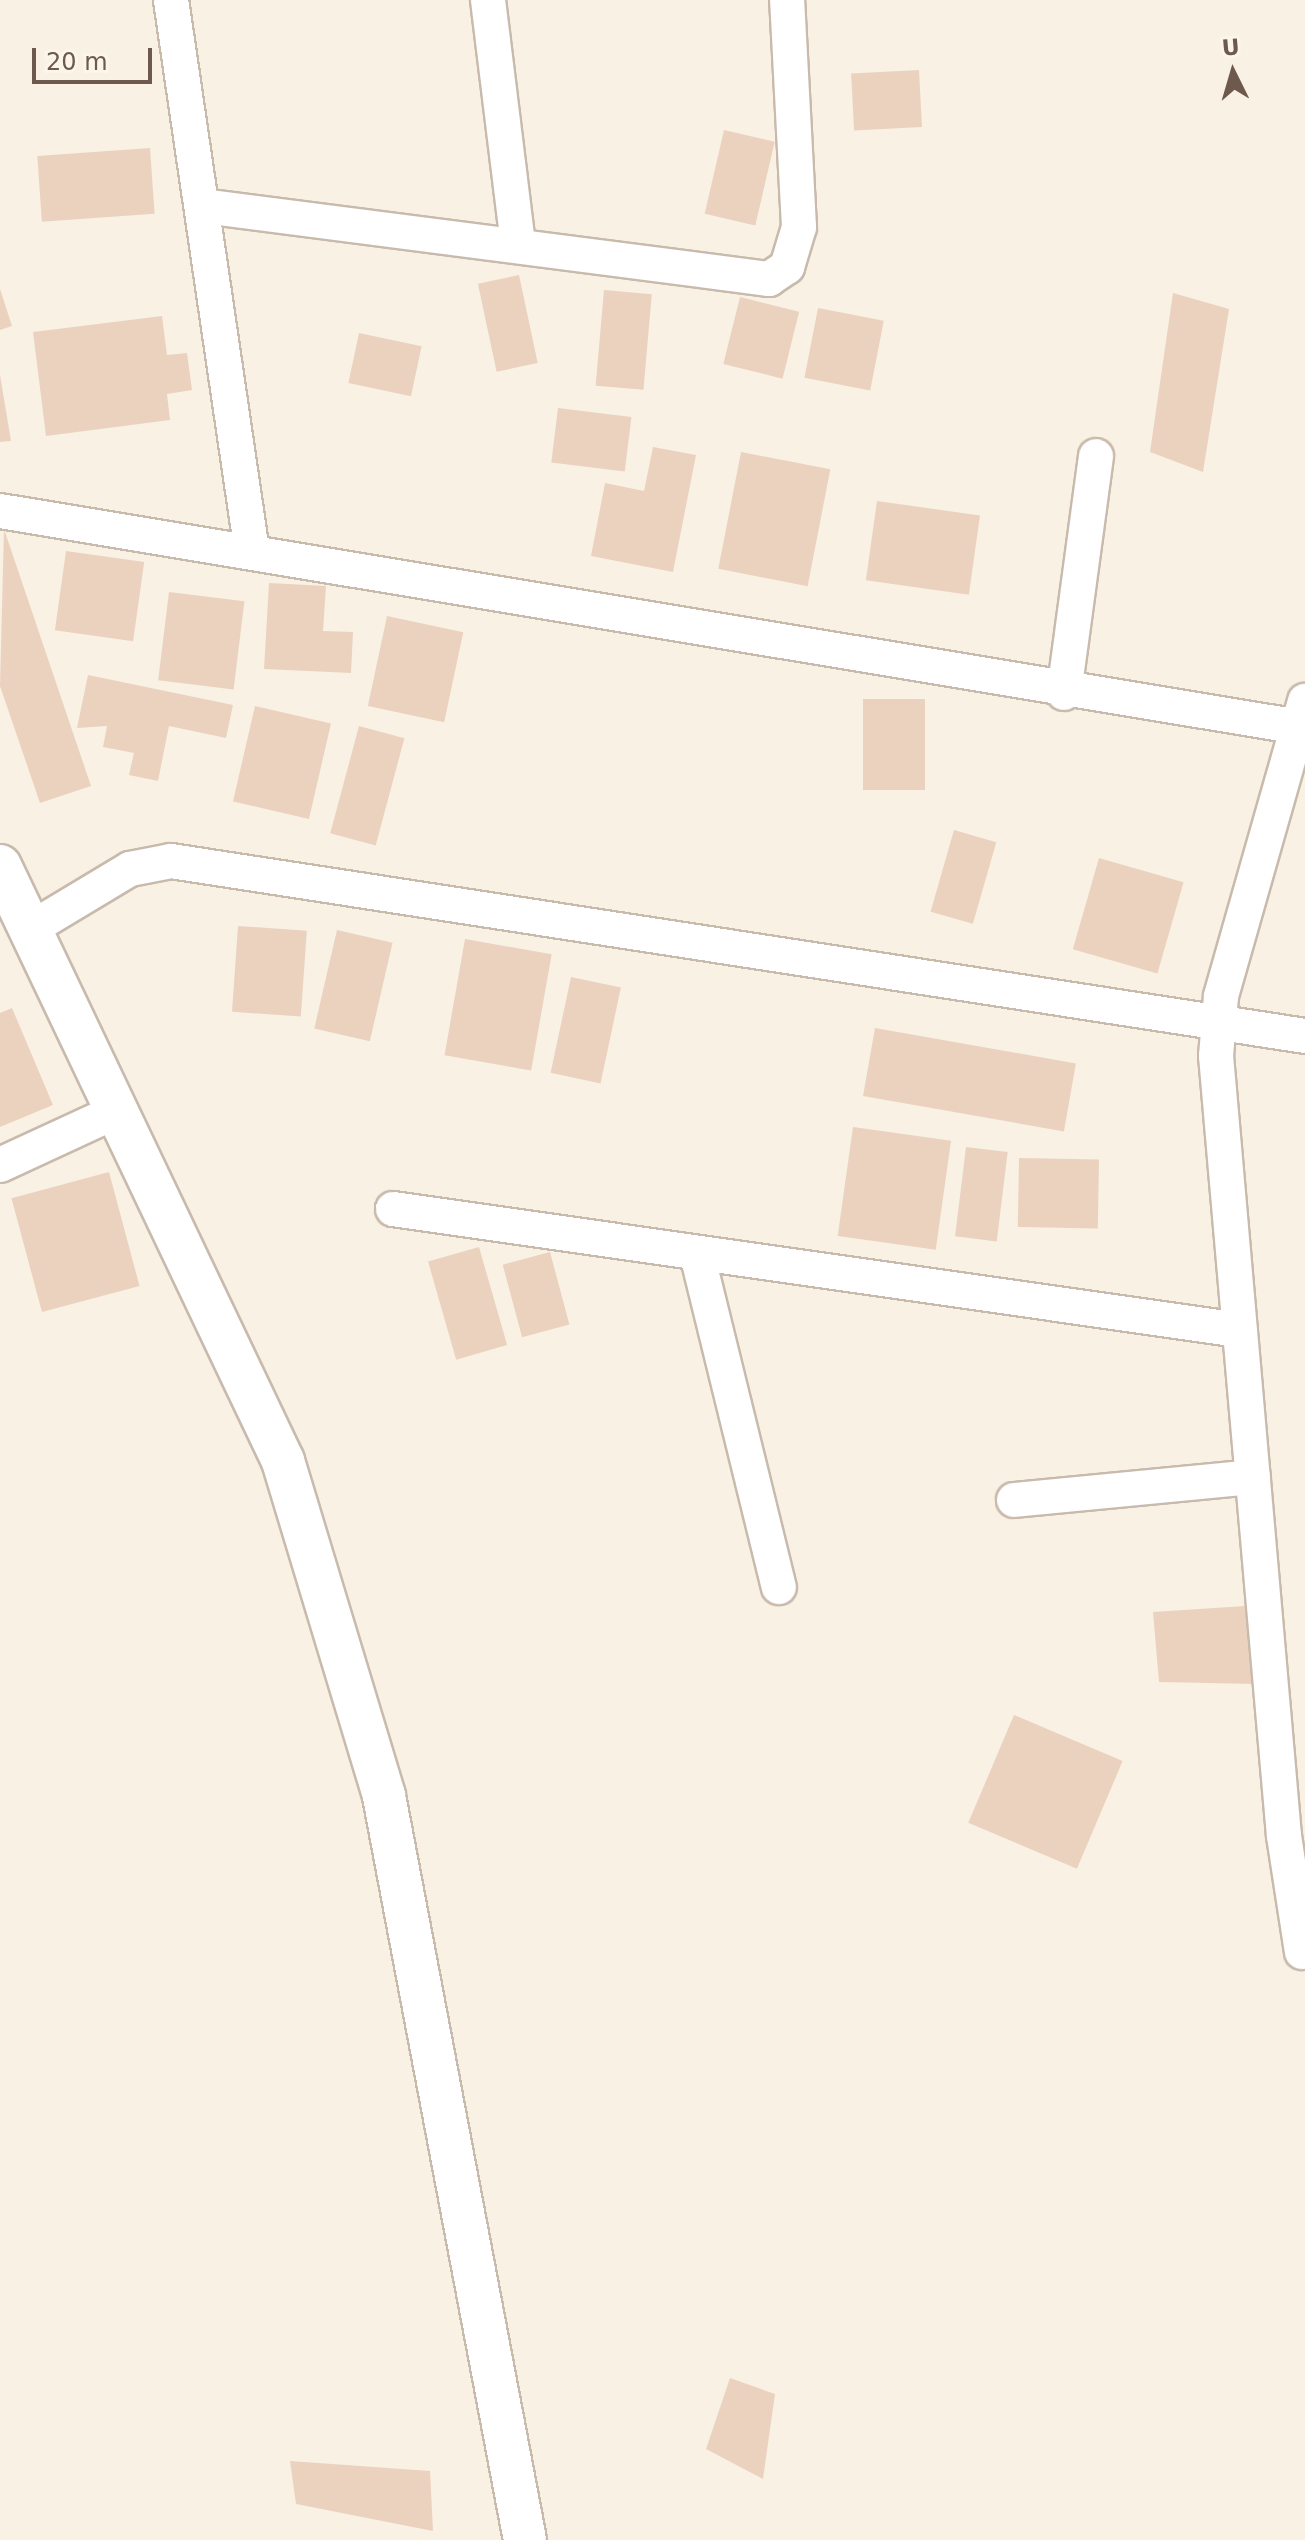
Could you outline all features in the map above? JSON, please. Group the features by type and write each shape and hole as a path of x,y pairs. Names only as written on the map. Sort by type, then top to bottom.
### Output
{"street":[{"path":"171,0 252,552"},
{"path":"488,0 518,245"},
{"path":"203,206 518,245 746,280 787,267 799,227 787,0"},
{"path":"1064,693 1096,456"},
{"path":"0,511 1064,693 1302,718 1217,1024 1239,1330 1284,1836 1302,1952"},
{"path":"30,929 119,875 171,861 1305,1036"},
{"path":"0,866 283,1461 368,1738 405,1897 525,2540"},
{"path":"0,1165 117,1111"},
{"path":"393,1209 1239,1330"},
{"path":"697,1254 779,1587"},
{"path":"1014,1500 1253,1477"}],"building":[{"path":"919,70 922,127 854,130 851,74"},
{"path":"724,130 775,142 755,225 705,214"},
{"path":"150,148 155,214 42,222 37,156"},
{"path":"519,275 538,363 497,372 478,284"},
{"path":"0,289 12,326 0,330"},
{"path":"604,290 652,294 643,390 596,386"},
{"path":"1173,293 1229,309 1203,472 1150,452"},
{"path":"740,297 799,312 782,379 723,364"},
{"path":"818,308 884,321 870,390 804,378"},
{"path":"162,316 167,355 187,353 192,390 167,394 170,420 46,436 33,332"},
{"path":"359,333 422,346 411,396 348,383"},
{"path":"0,375 11,441 0,442"},
{"path":"558,408 631,417 625,472 551,463"},
{"path":"653,447 696,455 673,572 591,556 605,483 644,491"},
{"path":"741,452 830,469 808,586 718,569"},
{"path":"877,501 980,515 969,595 866,580"},
{"path":"4,529 91,786 40,803 0,686"},
{"path":"66,551 144,562 133,641 55,630"},
{"path":"269,583 326,586 323,631 353,632 351,673 264,669"},
{"path":"169,592 244,601 234,690 158,680"},
{"path":"387,616 463,632 444,722 368,706"},
{"path":"88,675 233,705 226,738 169,726 158,781 129,775 134,753 103,747 107,726 77,728"},
{"path":"863,699 925,699 925,790 863,790"},
{"path":"255,706 331,724 309,819 233,801"},
{"path":"359,726 404,738 376,845 330,833"},
{"path":"954,830 996,842 973,924 931,912"},
{"path":"1099,858 1184,882 1157,974 1073,949"},
{"path":"238,926 307,931 301,1017 232,1012"},
{"path":"337,930 393,943 370,1041 314,1028"},
{"path":"465,939 552,954 531,1070 445,1055"},
{"path":"571,977 621,988 601,1083 551,1073"},
{"path":"12,1008 53,1105 0,1127 0,1013"},
{"path":"875,1028 1076,1063 1064,1131 863,1096"},
{"path":"853,1127 951,1141 936,1250 838,1236"},
{"path":"966,1147 1008,1152 997,1241 955,1236"},
{"path":"1019,1158 1099,1159 1098,1228 1018,1227"},
{"path":"109,1172 140,1286 42,1312 11,1198"},
{"path":"479,1247 507,1345 456,1360 428,1262"},
{"path":"550,1252 569,1324 522,1337 503,1265"},
{"path":"1245,1606 1257,1684 1159,1682 1153,1612"},
{"path":"1014,1715 1123,1761 1077,1869 968,1823"},
{"path":"730,2378 775,2394 763,2479 706,2449"},
{"path":"290,2461 430,2471 433,2531 296,2504"}]}
